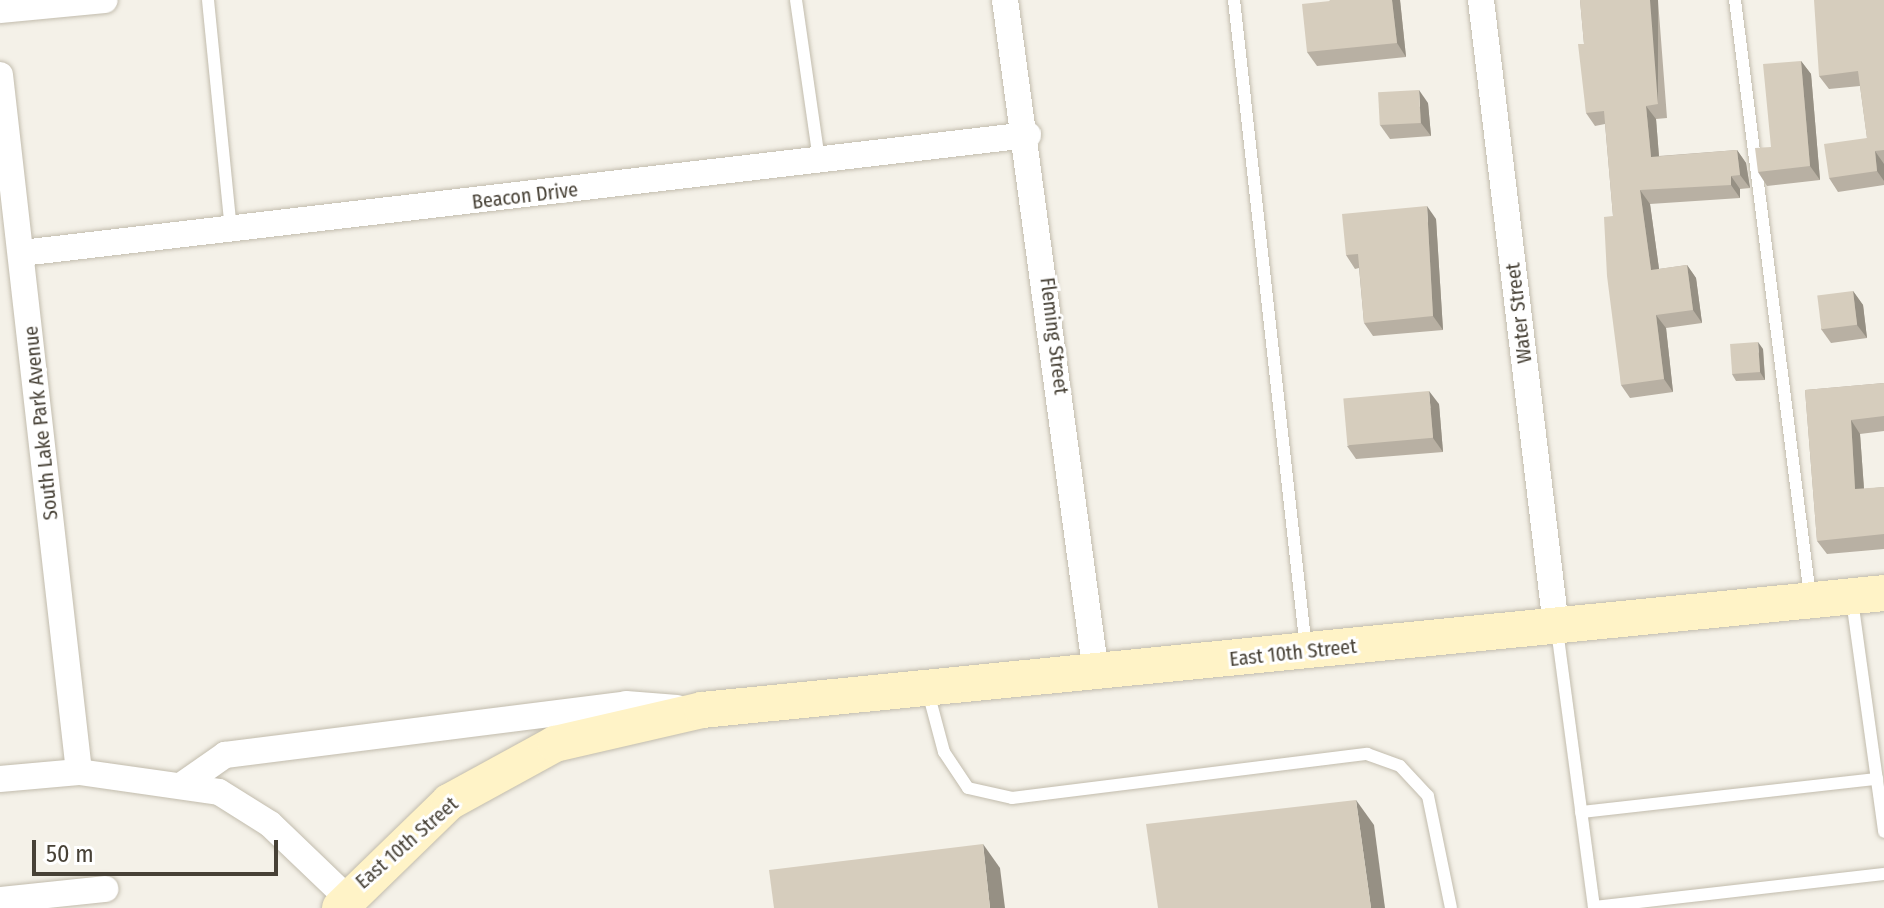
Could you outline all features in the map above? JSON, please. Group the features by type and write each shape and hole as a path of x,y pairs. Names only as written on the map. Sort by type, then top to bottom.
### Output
{"main road":[{"name":"East 10th Street","path":"343,902 449,802 555,744 702,710 1096,674 1868,595"}],"street":[{"path":"0,10 105,0"},
{"name":"Fleming Street","path":"1005,0 1028,135 1096,674"},
{"name":"Water Street","path":"1481,0 1556,626"},
{"name":"South Lake Park Avenue","path":"0,75 79,772"},
{"name":"Beacon Drive","path":"22,253 1028,135"},
{"name":"East 10th Street","path":"185,783 225,755 626,704 702,710"},
{"name":"East 10th Street","path":"0,779 79,772 185,783 219,792 270,824 343,902"},
{"path":"0,900 105,889"}],"lane":[{"path":"208,0 231,230"},
{"path":"796,0 819,160"},
{"path":"1234,0 1306,652"},
{"path":"1735,0 1810,601"},
{"path":"1868,595 1877,779 1884,832"},
{"path":"1556,626 1594,908 1884,874"},
{"path":"927,689 944,752 968,788 1012,798 1367,754 1400,766 1428,796 1451,908"},
{"path":"1581,812 1877,779"}],"building":[{"path":"1330,0 1392,0 1397,43 1307,52 1302,4"},
{"path":"1580,0 1650,0 1658,104 1646,106 1651,157 1737,150 1740,175 1731,176 1731,185 1640,190 1651,270 1687,265 1693,310 1656,315 1664,379 1621,385 1607,276 1604,217 1613,216 1604,111 1586,113 1578,44 1584,44"},
{"path":"1814,0 1884,0 1884,150 1875,151 1877,171 1829,178 1824,144 1867,138 1858,71 1819,76"},
{"path":"1801,61 1810,166 1758,172 1755,148 1771,147 1763,64"},
{"path":"1419,90 1421,123 1380,125 1378,92"},
{"path":"1427,206 1433,316 1364,323 1358,254 1346,255 1342,214"},
{"path":"1853,291 1857,325 1821,329 1817,295"},
{"path":"1758,342 1760,372 1732,374 1730,344"},
{"path":"1884,383 1884,416 1851,420 1855,489 1884,487 1884,534 1817,541 1805,390"},
{"path":"1429,391 1433,438 1347,445 1343,398"},
{"path":"1356,800 1371,908 1158,908 1146,824"},
{"path":"983,844 990,908 774,908 769,870"}]}
